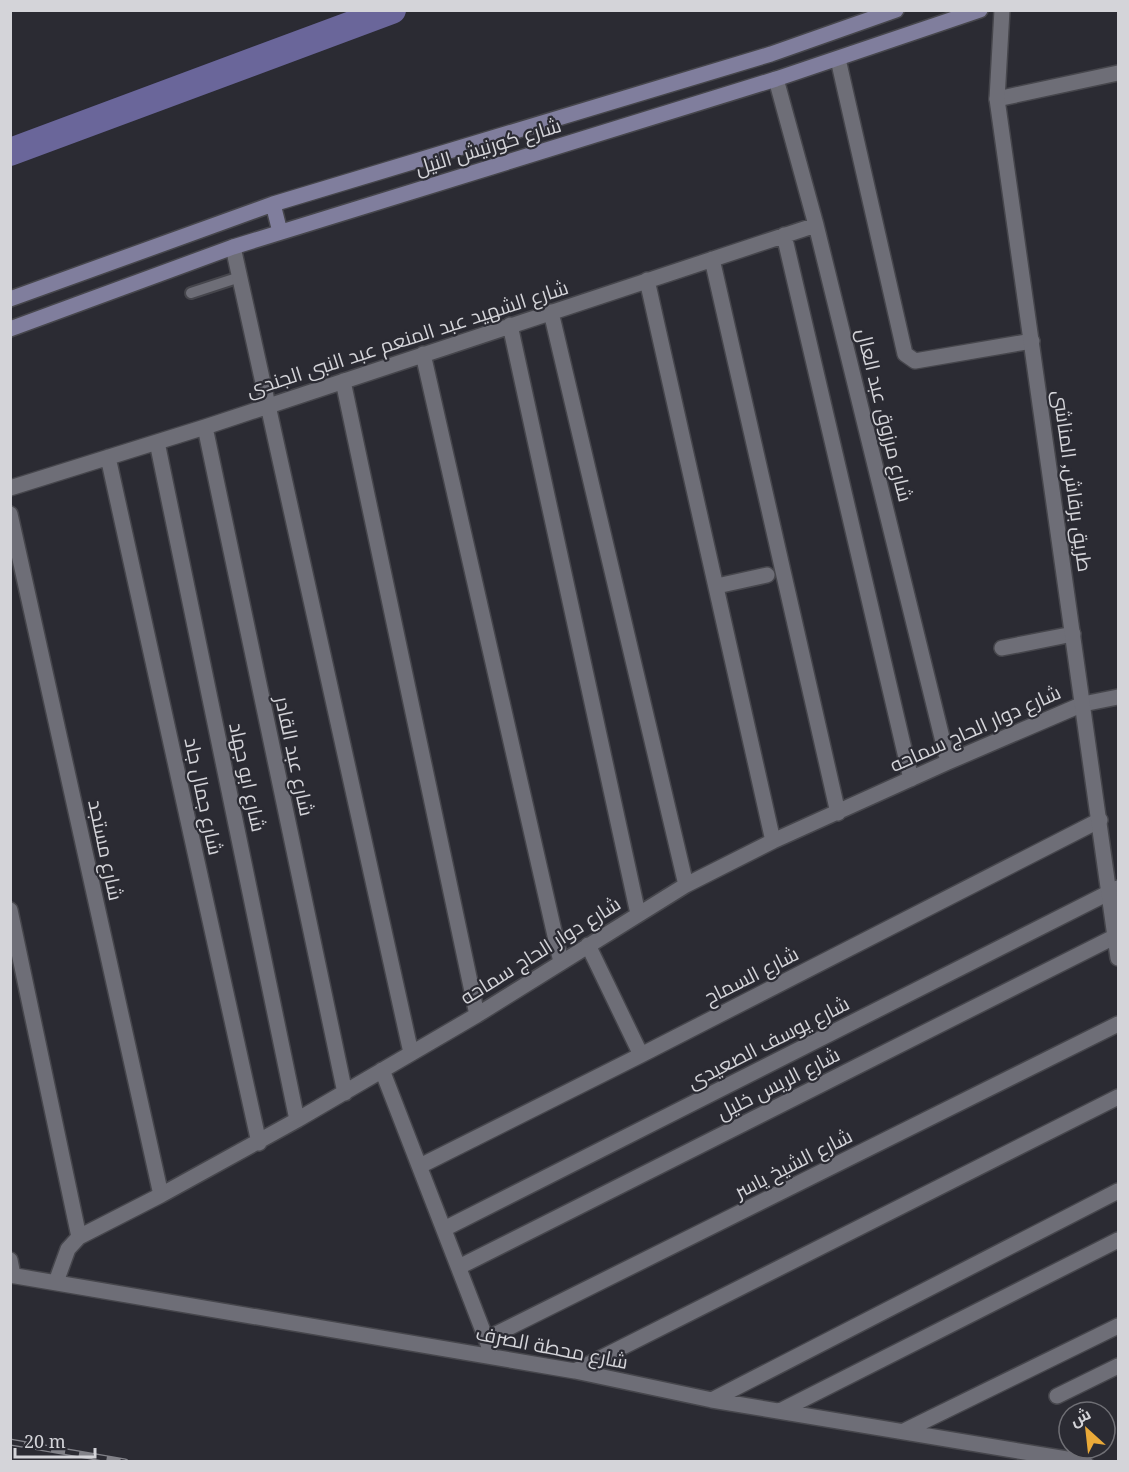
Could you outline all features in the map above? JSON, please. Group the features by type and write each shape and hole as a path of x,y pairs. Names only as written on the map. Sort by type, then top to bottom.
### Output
{"main road":[{"name":"شارع كورنيش النيل","path":"10,299 273,204 771,54 896,10"},
{"name":"شارع كورنيش النيل","path":"10,329 280,231 776,79 980,10"},
{"path":"638,94 645,119"},
{"path":"273,204 280,231"}],"street":[{"name":"طريق برقاش, المناشى","path":"1002,10 998,99 1083,704 1100,820 1114,891 1119,958"},
{"path":"838,59 905,354 915,362 1032,341"},
{"path":"998,99 1119,73"},
{"name":"شارع مرزوق عبد العال","path":"776,79 816,225 948,762"},
{"name":"شارع الشهيد عبد المنعم عبد النبى الجندى","path":"10,488 205,427 816,225"},
{"path":"784,236 911,779"},
{"path":"233,247 411,1053"},
{"path":"712,259 838,813"},
{"path":"647,280 773,841"},
{"path":"551,312 686,885"},
{"path":"510,325 638,914"},
{"path":"423,354 561,962"},
{"path":"343,381 477,1015"},
{"name":"شارع عبد القادر","path":"205,427 345,1093"},
{"name":"شارع ابو جهاد","path":"157,442 297,1120"},
{"name":"شارع جمال جاد","path":"108,457 259,1143"},
{"name":"شارع مستجد","path":"10,514 161,1195"},
{"path":"717,586 767,575"},
{"path":"1002,648 1073,634"},
{"name":"شارع دوار الحاج سماحه","path":"79,1237 259,1143 477,1015 686,885 773,841 948,762 1083,704 1119,697"},
{"name":"شارع السماح","path":"420,1166 1100,820"},
{"name":"شارع يوسف الصعيدى","path":"444,1229 1114,891"},
{"path":"10,910 79,1237 68,1249 56,1282"},
{"name":"شارع الريس خليل","path":"459,1267 1117,935"},
{"path":"588,945 641,1055"},
{"name":"شارع الشيخ ياسر","path":"486,1339 1119,1024"},
{"path":"382,1070 493,1357"},
{"path":"575,1371 1119,1097"},
{"path":"712,1400 1119,1191"},
{"path":"780,1411 1119,1240"},
{"name":"شارع محطة الصرف","path":"11,1270 56,1282 575,1371 712,1400 1085,1461"},
{"path":"903,1431 1119,1326"},
{"path":"1057,1396 1119,1366"}],"lane":[{"path":"191,292 240,277"}],"waterway":[{"path":"10,152 392,10"}],"railway":[{"path":"10,1442 125,1462"}]}
